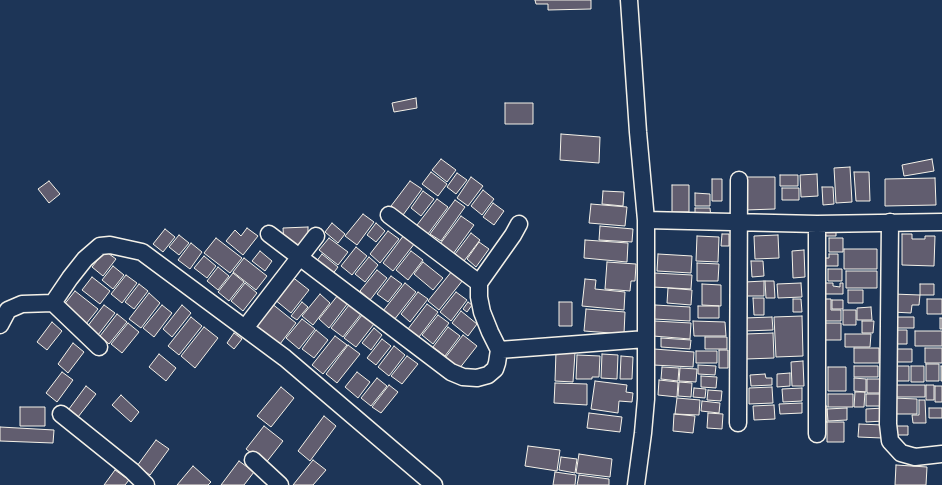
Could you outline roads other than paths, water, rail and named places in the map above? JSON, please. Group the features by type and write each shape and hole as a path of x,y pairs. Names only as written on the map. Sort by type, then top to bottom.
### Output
{"street":[{"path":"629,0 646,220 646,399 636,485"},
{"path":"738,423 739,180"},
{"path":"389,215 479,283"},
{"path":"646,220 817,224 942,222"},
{"path":"890,222 888,434 890,441 901,452 915,457 942,454"},
{"path":"269,234 451,372 463,377 477,378 488,375 495,369 499,350 482,312 479,297 479,283 513,235 519,224"},
{"path":"817,224 818,434"},
{"path":"245,328 316,236"},
{"path":"54,303 70,278 85,259 100,246 110,245 142,252 285,358 434,485"},
{"path":"0,325 8,310 22,304 54,303 99,347"},
{"path":"499,350 646,339"},
{"path":"61,414 132,471 146,485"},
{"path":"253,460 280,485"}]}
